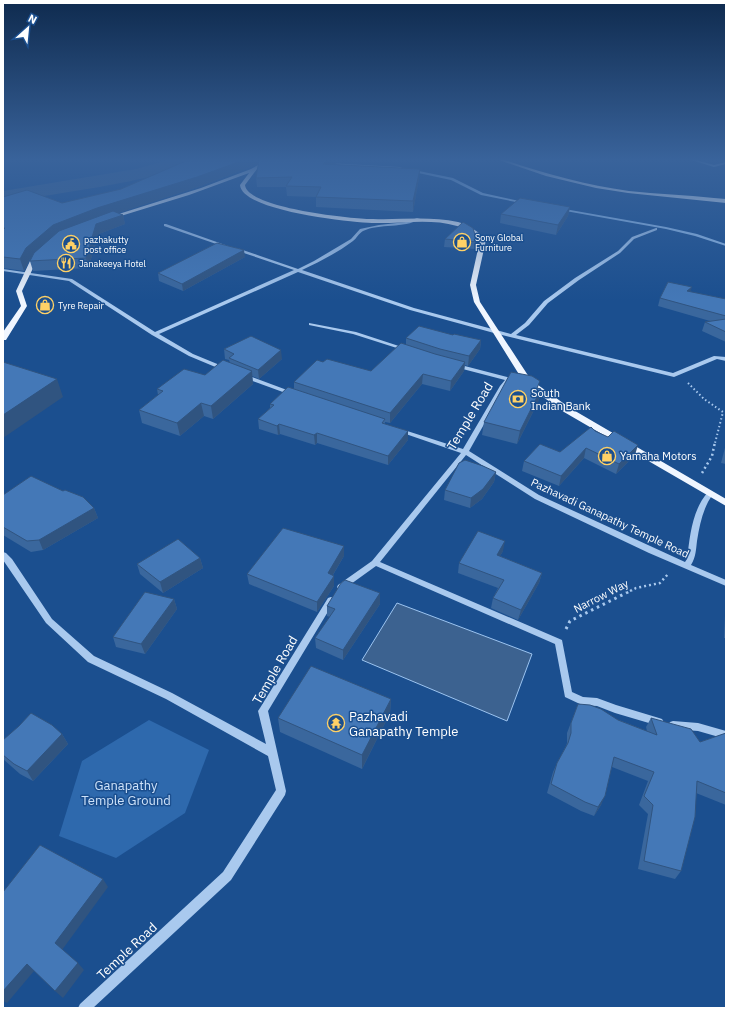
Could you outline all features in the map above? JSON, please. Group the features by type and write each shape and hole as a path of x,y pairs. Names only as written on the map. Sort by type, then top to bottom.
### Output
{"main road":[{"path":"102,220 148,207"},
{"path":"280,207 335,218 373,221 418,219 432,220 458,224 475,231 482,240 473,285 477,302 528,382 567,410 726,503"},
{"path":"4,337 24,306 19,291 26,274 33,261 44,250"}],"street":[{"path":"154,334 333,253 352,240 361,230 379,226 407,223 418,219"},
{"path":"165,225 412,309 496,332 674,375 716,357 726,359"},
{"path":"512,336 527,324 546,302 577,279 619,252 633,238 656,228"},
{"path":"3,270 70,280 154,334 191,355 265,385 301,397"},
{"path":"311,324 354,333 411,351"},
{"path":"452,365 509,379"},
{"name":"Temple Road","path":"84,1008 227,876 281,791 263,711 337,590 376,563 465,452 503,386 509,379 528,382"},
{"name":"Pazhavadi Ganapathy Temple Road","path":"390,427 465,452 537,496 726,583"},
{"path":"687,566 691,559 699,512 705,498 710,494"},
{"path":"3,555 9,561 49,621 91,659 169,696 272,753"},
{"path":"376,563 559,642 568,694 582,701 597,702 647,719 668,724 698,727 726,735"}],"path":[{"path":"674,375 689,383 695,392 708,404 723,412 712,456 694,484"},
{"name":"Narrow Way","path":"559,642 570,621 636,588 660,583 667,576 675,560"}],"green space":[{"name":"Ganapathy Temple Ground","path":"149,720 209,750 185,813 116,858 59,836 82,761"}],"shaded area":[{"path":"397,603 532,654 507,721 362,660"}],"building":[{"path":"3,207 100,207 53,225 26,248 20,259 3,257 3,230 5,228 3,228"},
{"path":"509,207 570,207 558,225 501,214"},
{"path":"113,211 123,215 96,224 86,258 30,261 34,253 59,231"},
{"path":"463,222 473,228 477,242 445,239"},
{"path":"217,243 244,250 182,284 158,273"},
{"path":"668,282 692,287 687,291 726,299 726,316 660,298"},
{"path":"726,319 726,332 705,322"},
{"path":"419,326 453,335 481,340 469,356 440,349 406,338"},
{"path":"251,336 281,350 258,370 229,358 234,354 224,349"},
{"path":"401,343 465,362 451,381 423,374 390,413 294,382 317,360 323,362 327,359 371,371"},
{"path":"223,360 252,371 211,406 201,403 177,423 139,410 163,391 157,389 184,369 205,375"},
{"path":"3,362 57,379 3,415"},
{"path":"511,372 532,376 540,381 537,388 541,389 520,431 484,422"},
{"path":"288,387 385,419 382,423 408,431 388,456 317,433 314,435 279,424 277,426 258,419 274,405 270,404"},
{"path":"591,427 595,431 608,437 614,431 638,445 619,464 586,448 561,476 524,461 540,444 560,452"},
{"path":"465,460 496,472 483,489 471,498 445,490 459,463"},
{"path":"31,476 63,491 65,490 83,497 94,508 39,540 27,541 3,527 3,495"},
{"path":"283,528 344,546 328,573 334,576 317,602 247,574"},
{"path":"478,531 505,541 497,555 542,573 521,610 493,598 504,580 459,563"},
{"path":"178,539 200,558 160,582 137,564"},
{"path":"345,580 380,593 343,650 315,638 335,609 327,606 341,583"},
{"path":"145,592 174,599 141,644 113,637"},
{"name":"Pazhavadi Ganapathy Temple","path":"311,666 391,699 362,755 278,718"},
{"path":"578,704 590,705 601,709 618,720 657,735 651,718 691,729 700,742 726,733 726,793 697,781 695,817 681,871 644,861 653,805 644,796 654,772 614,757 605,796 598,807 585,802 551,784 557,763 568,743 571,733 571,723"},
{"path":"31,713 52,725 62,734 27,771 14,764 3,755 3,740"},
{"path":"40,845 103,879 55,943 78,963 55,991 27,964 3,991 3,892"}],"waterway":[{"path":"560,209 666,228 696,235 726,245"}],"place":[{"name":"Sony Global Furniture","path":"462,242"},
{"name":"pazhakutty post office","path":"71,244"},
{"name":"Janakeeya Hotel","path":"66,263"},
{"name":"Tyre Repair","path":"45,305"},
{"name":"South Indian Bank","path":"518,399"},
{"name":"Yamaha Motors","path":"607,456"},
{"name":"Pazhavadi Ganapathy Temple","path":"336,723"}]}
